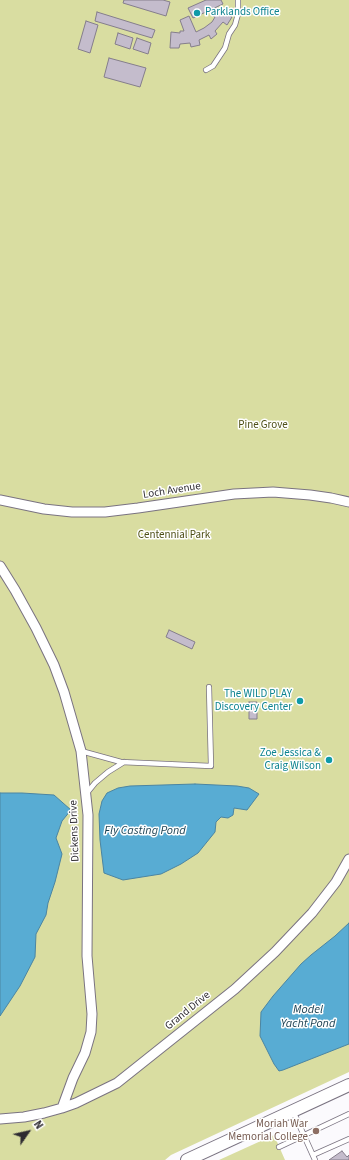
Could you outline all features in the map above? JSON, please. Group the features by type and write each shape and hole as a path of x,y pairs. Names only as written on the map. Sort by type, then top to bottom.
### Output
{"main road":[{"path":"187,1160 349,1085"}],"street":[{"name":"Loch Avenue","path":"0,500 44,509 72,512 105,512 234,494 273,492 310,495 349,502"},
{"name":"Dickens Drive","path":"0,566 36,628 54,665 64,692 81,751 86,794 88,815 87,956 92,1014 91,1032 85,1054 73,1078 62,1108"},
{"name":"Grand Drive","path":"0,1119 30,1116 76,1104 117,1083 235,989 274,952 312,913 336,882 349,859"}],"lane":[{"path":"206,70 213,66 225,48 229,34 235,25 238,14 238,0"},
{"path":"81,751 124,762 211,766 209,687"},
{"path":"86,794 95,783 108,772 124,762"},
{"path":"293,1111 314,1158 349,1139"},
{"path":"279,1147 349,1114"}],"green space":[{"name":"Centennial Park","path":"0,0 349,0 349,1072 171,1155 165,1160 0,1160"},
{"path":"274,1135 285,1160 219,1160"}],"water":[{"name":"Fly Casting Pond","path":"195,784 237,786 249,788 259,794 247,810 234,808 233,815 228,818 221,817 216,822 215,832 198,853 181,864 161,874 123,880 104,873 99,814 102,801 107,793 118,788 130,786"},
{"path":"0,793 54,795 71,810 62,821 56,838 62,854 46,915 36,934 35,957 20,986 0,1016"},
{"name":"Model Yacht Pond","path":"349,923 349,1044 279,1071 260,1036 261,1012 301,964"}],"building":[{"path":"124,0 163,0 170,2 166,16 123,3"},
{"name":"Parklands Office","path":"206,0 221,0 223,4 193,18 188,8"},
{"path":"216,8 232,17 227,25 223,22 215,31 217,34 211,39 209,35 199,40 200,45 191,47 190,43 180,44 179,48 170,48 171,32 180,33 180,31 184,31 180,20 189,16 196,32 212,22 215,17 212,15"},
{"path":"97,12 155,30 152,38 95,21"},
{"path":"86,21 98,25 90,53 78,49"},
{"path":"118,33 133,38 130,49 115,44"},
{"path":"137,38 151,43 148,54 133,49"},
{"path":"109,58 146,68 140,87 104,77"},
{"path":"169,630 195,642 192,649 166,637"},
{"path":"249,702 257,702 257,719 249,719"},
{"path":"342,1151 347,1157 349,1155 349,1160 329,1160"}],"place":[{"name":"Parklands Office","path":"197,13"},
{"name":"The WILD PLAY Discovery Center","path":"300,701"},
{"name":"Zoe Jessica & Craig Wilson","path":"329,760"},
{"name":"Moriah War Memorial College","path":"316,1131"}],"park label":[{"name":"Pine Grove","path":"263,426"}]}
